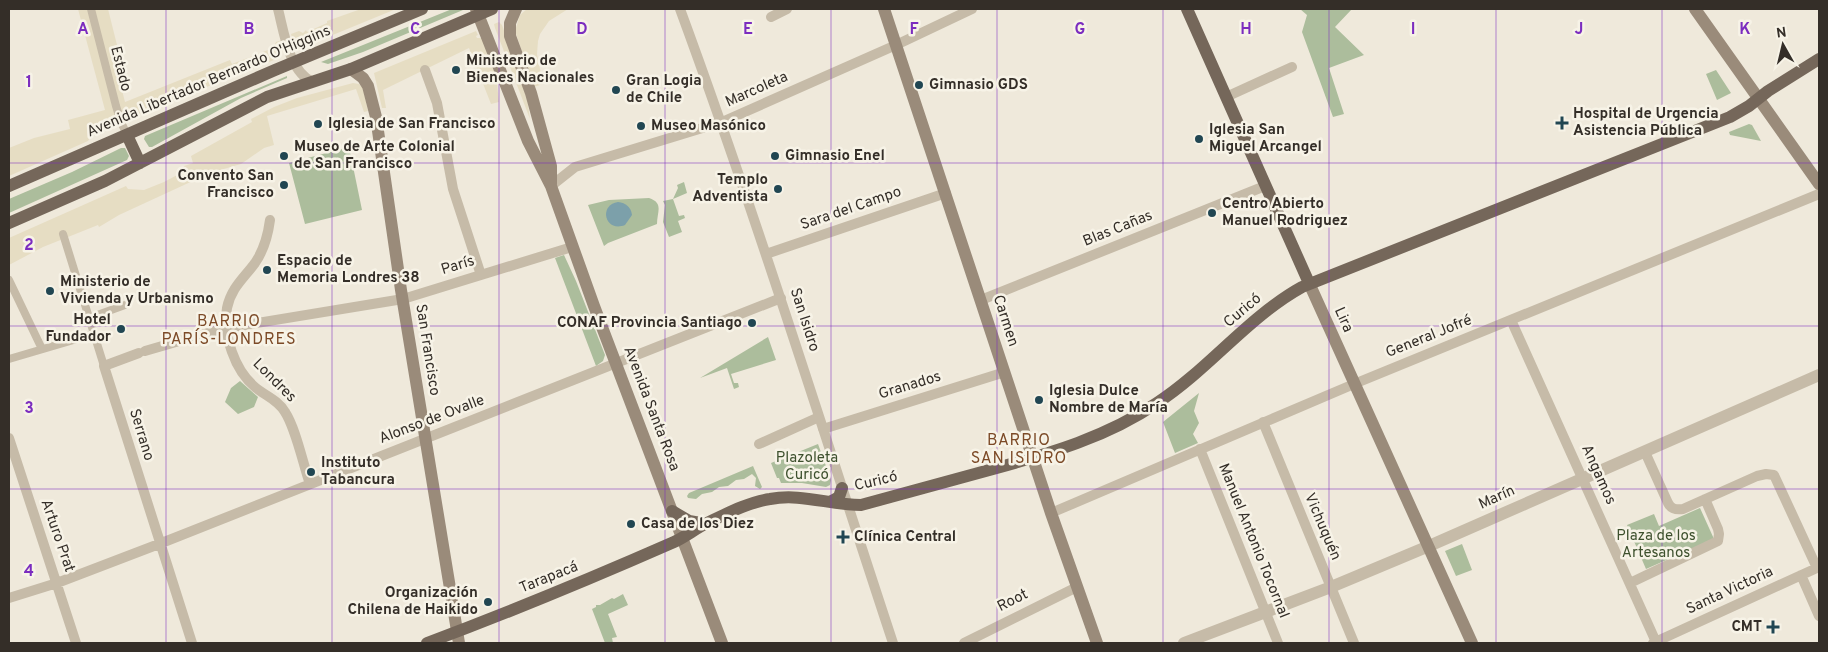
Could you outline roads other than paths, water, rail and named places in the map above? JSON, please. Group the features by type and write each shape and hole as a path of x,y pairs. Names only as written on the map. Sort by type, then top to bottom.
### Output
{"main road":[{"name":"Avenida Libertador Bernardo O'Higgins","path":"9,186 407,12 422,9"},
{"path":"9,223 105,181 267,97 351,69 477,11 492,9"},
{"name":"Avenida Santa Rosa","path":"516,9 510,23 510,36 531,93 551,166 551,186"},
{"name":"Carmen","path":"884,9 1051,513 1097,643"},
{"name":"Lira","path":"1187,9 1472,643"},
{"path":"1695,9 1819,184"},
{"name":"Avenida Santa Rosa","path":"477,11 528,140 551,186 572,247 722,643"},
{"name":"Curicó","path":"682,538 706,524 757,502 769,499 794,497 847,505 861,504 1033,458 1096,437 1133,418 1174,391 1282,299 1309,283 1730,117 1819,59"},
{"name":"San Francisco","path":"351,69 360,74 372,96 458,638"},
{"path":"127,135 140,163"},
{"path":"830,502 839,496 842,488"},
{"path":"672,511 688,521 706,524"},
{"name":"Tarapacá","path":"427,643 458,638 682,538"}],"street":[{"name":"Estado","path":"90,9 119,118 127,135"},
{"path":"278,9 293,62 302,76 313,82"},
{"name":"San Isidro","path":"680,9 722,122 893,643"},
{"path":"771,17 787,9"},
{"name":"Marcoleta","path":"551,186 575,167 722,122 896,45 972,9"},
{"path":"1226,97 1292,67"},
{"path":"425,70 438,103 453,189 481,275"},
{"name":"Blas Cañas","path":"981,300 1265,186"},
{"name":"Sara del Campo","path":"766,254 946,193"},
{"name":"General Jofré","path":"1051,513 1354,384 1819,194"},
{"name":"Londres","path":"270,220 261,252 239,281 229,299 227,328 234,356 242,373 253,386 276,402 287,416 310,484"},
{"name":"Serrano","path":"63,234 192,643"},
{"name":"París","path":"104,366 142,352 227,328 403,299 572,247"},
{"path":"9,280 42,349"},
{"name":"Alonso de Ovalle","path":"9,598 57,583 160,544 781,298"},
{"path":"89,318 126,305"},
{"name":"Angamos","path":"1511,320 1630,583 1655,643"},
{"path":"9,359 94,334"},
{"name":"Granados","path":"823,429 1005,372"},
{"name":"Marín","path":"1184,643 1429,546 1819,375"},
{"path":"758,444 819,418"},
{"name":"Vichuquén","path":"1263,422 1354,643"},
{"name":"Arturo Prat","path":"9,438 76,643"},
{"name":"Manuel Antonio Tocornal","path":"1200,449 1278,643"},
{"path":"1645,452 1670,506 1677,510 1757,476 1774,475 1818,568"},
{"path":"1630,583 1718,541 1718,529 1705,499"},
{"name":"Santa Victoria","path":"1655,643 1818,568"},
{"path":"1801,575 1819,616"},
{"name":"Root","path":"964,643 1077,586"}],"water":[{"path":"618,202 628,206 631,210 632,215 625,225 613,225 606,218 608,208"}],"place":[{"name":"Ministerio de Bienes Nacionales","path":"456,70"},
{"name":"Gimnasio GDS","path":"919,85"},
{"name":"Gran Logia de Chile","path":"616,90"},
{"name":"Hospital de Urgencia Asistencia Pública","path":"1562,123"},
{"name":"Iglesia de San Francisco","path":"318,124"},
{"name":"Museo Masónico","path":"641,126"},
{"name":"Iglesia San Miguel Arcangel","path":"1199,139"},
{"name":"Museo de Arte Colonial de San Francisco","path":"284,156"},
{"name":"Gimnasio Enel","path":"775,156"},
{"name":"Convento San Francisco","path":"284,185"},
{"name":"Templo Adventista","path":"778,189"},
{"name":"Centro Abierto Manuel Rodriguez","path":"1212,213"},
{"name":"Espacio de Memoria Londres 38","path":"267,270"},
{"name":"Ministerio de Vivienda y Urbanismo","path":"50,291"},
{"name":"CONAF Provincia Santiago","path":"752,323"},
{"name":"Hotel Fundador","path":"121,329"},
{"name":"Iglesia Dulce Nombre de María","path":"1039,400"},
{"name":"Instituto Tabancura","path":"311,472"},
{"name":"Casa de los Diez","path":"631,524"},
{"name":"Clínica Central","path":"843,537"},
{"name":"Organización Chilena de Haikido","path":"488,602"},
{"name":"CMT","path":"1773,627"}],"district":[{"name":"BARRIO PARÍS-LONDRES","path":"229,331"},
{"name":"BARRIO SAN ISIDRO","path":"1019,450"}],"park label":[{"name":"Plazoleta Curicó","path":"807,466"},
{"name":"Plaza de los Artesanos","path":"1656,544"}]}
